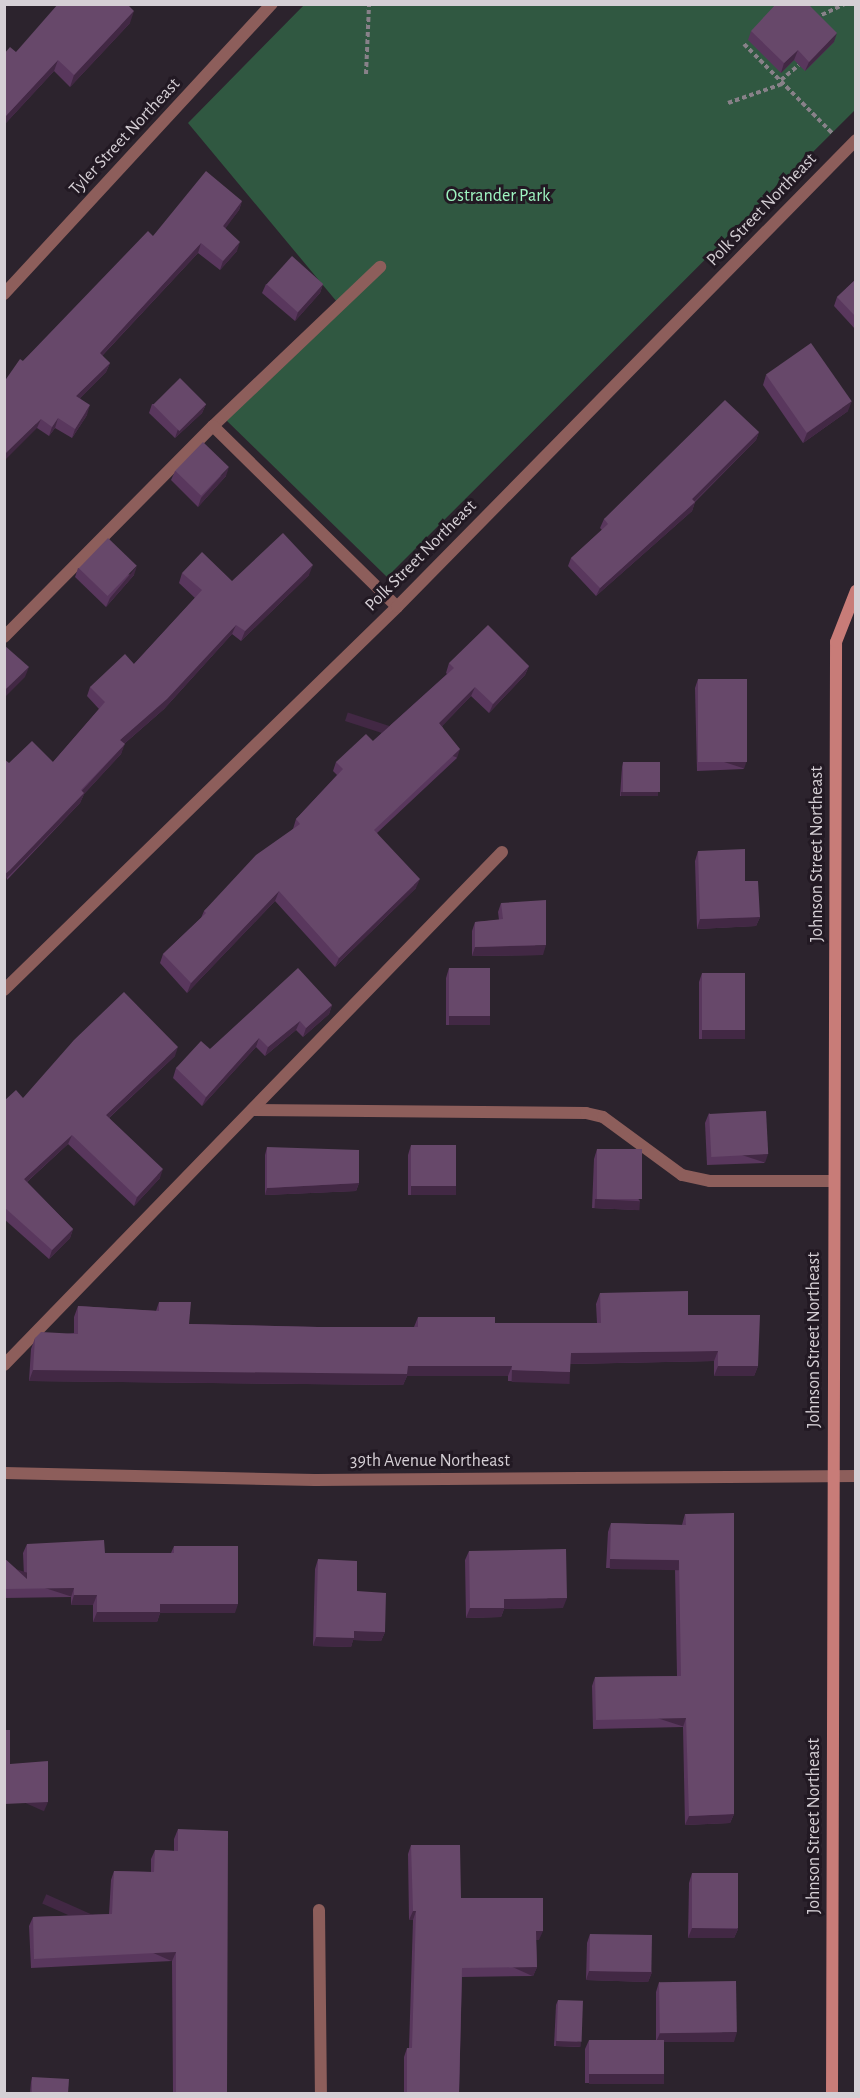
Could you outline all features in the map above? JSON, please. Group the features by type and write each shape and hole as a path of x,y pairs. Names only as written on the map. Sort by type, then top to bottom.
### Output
{"street":[{"name":"Tyler Street Northeast","path":"4,294 272,4"},
{"name":"Polk Street Northeast","path":"4,990 397,607 851,144"},
{"path":"4,637 213,426 380,267"},
{"path":"213,426 397,607"},
{"name":"Johnson Street Northeast","path":"832,2094 836,642 855,591"},
{"path":"4,1365 502,852"},
{"path":"252,1110 586,1113 603,1117 682,1175 710,1181 833,1181"},
{"name":"39th Avenue Northeast","path":"4,1473 315,1480 855,1476"},
{"path":"319,1910 321,2094"}],"path":[{"path":"366,74 369,4"},
{"path":"813,21 845,4"},
{"path":"744,45 851,144"},
{"path":"728,103 783,82 799,65"}],"green space":[{"name":"Ostrander Park","path":"304,5 855,5 855,110 387,577 225,419 342,308 188,123"}],"building":[{"path":"58,4 127,4 134,11 74,75 58,60 4,118 4,54 10,47 16,52"},
{"path":"776,4 808,4 837,33 809,62 798,50 784,63 751,31"},
{"path":"206,171 242,201 223,226 240,242 223,261 201,243 100,353 110,363 76,396 90,405 75,429 58,418 52,427 41,419 4,455 4,382 20,359 23,361 148,231 153,236"},
{"path":"292,256 323,284 298,312 267,284"},
{"path":"855,280 855,316 837,297"},
{"path":"811,343 852,401 807,433 766,375"},
{"path":"180,378 206,404 179,431 153,405"},
{"path":"725,400 759,432 692,499 695,502 600,588 571,558 608,524 604,519"},
{"path":"203,442 229,467 201,496 175,471"},
{"path":"283,533 313,565 245,631 236,625 167,699 120,740 125,744 81,790 84,793 4,875 4,759 9,763 32,741 53,762 105,702 90,687 125,654 134,664 202,590 182,573 202,552 232,581"},
{"path":"108,538 137,566 108,596 79,568"},
{"path":"488,625 529,666 493,704 475,687 439,723 460,749 374,830 420,879 339,958 279,891 191,983 163,954 206,913 204,911 256,855 300,824 296,819 343,769 336,762 366,734 373,741 454,668 449,663"},
{"path":"4,645 29,667 4,691"},
{"path":"698,679 747,679 747,762 698,762"},
{"path":"623,762 660,762 660,792 623,792"},
{"path":"745,849 745,881 758,881 760,917 700,919 698,851"},
{"path":"546,900 546,945 475,947 475,922 503,919 501,903"},
{"path":"298,968 332,1005 306,1028 300,1021 268,1047 259,1038 206,1097 176,1068 201,1041 210,1049"},
{"path":"449,968 490,968 490,1016 449,1016"},
{"path":"702,973 745,973 745,1030 702,1030"},
{"path":"124,992 178,1047 106,1115 163,1169 137,1197 72,1135 24,1179 73,1229 52,1250 4,1207 4,1101 16,1090 23,1098 74,1040"},
{"path":"766,1111 768,1154 711,1157 709,1114"},
{"path":"411,1145 456,1145 456,1186 411,1186"},
{"path":"267,1147 359,1150 359,1183 267,1188"},
{"path":"597,1149 642,1149 642,1199 597,1199"},
{"path":"688,1291 688,1315 760,1315 758,1366 718,1366 718,1351 571,1353 570,1372 512,1370 512,1366 408,1366 407,1374 33,1370 35,1338 41,1332 78,1334 78,1306 159,1311 159,1302 191,1302 189,1324 418,1327 418,1317 495,1317 495,1323 601,1323 600,1293"},
{"path":"734,1513 734,1814 689,1816 686,1718 596,1720 595,1677 681,1676 679,1560 610,1559 611,1523 686,1525 685,1514"},
{"path":"104,1540 105,1553 174,1553 174,1546 238,1546 238,1604 160,1604 160,1612 97,1612 97,1595 74,1595 74,1588 4,1589 4,1558 27,1579 27,1544"},
{"path":"566,1549 567,1598 504,1599 504,1608 470,1608 469,1551"},
{"path":"318,1559 357,1561 357,1591 386,1593 385,1632 354,1631 354,1638 316,1637"},
{"path":"4,1730 10,1730 10,1764 48,1761 48,1802 4,1804"},
{"path":"178,1829 228,1831 227,2094 176,2094 176,1952 34,1959 33,1917 112,1914 114,1871 154,1872 155,1850 178,1851"},
{"path":"411,1845 460,1845 461,1898 543,1898 543,1931 536,1931 537,1967 462,1968 459,2094 407,2094 407,2048 412,2048 416,1911 413,1911"},
{"path":"692,1873 738,1873 738,1928 692,1928"},
{"path":"590,1934 652,1935 651,1972 589,1971"},
{"path":"736,1981 737,2032 660,2033 659,1982"},
{"path":"558,2000 583,2001 582,2042 557,2041"},
{"path":"589,2040 664,2040 664,2074 589,2074"},
{"path":"32,2077 69,2079 68,2094 32,2094"}]}
